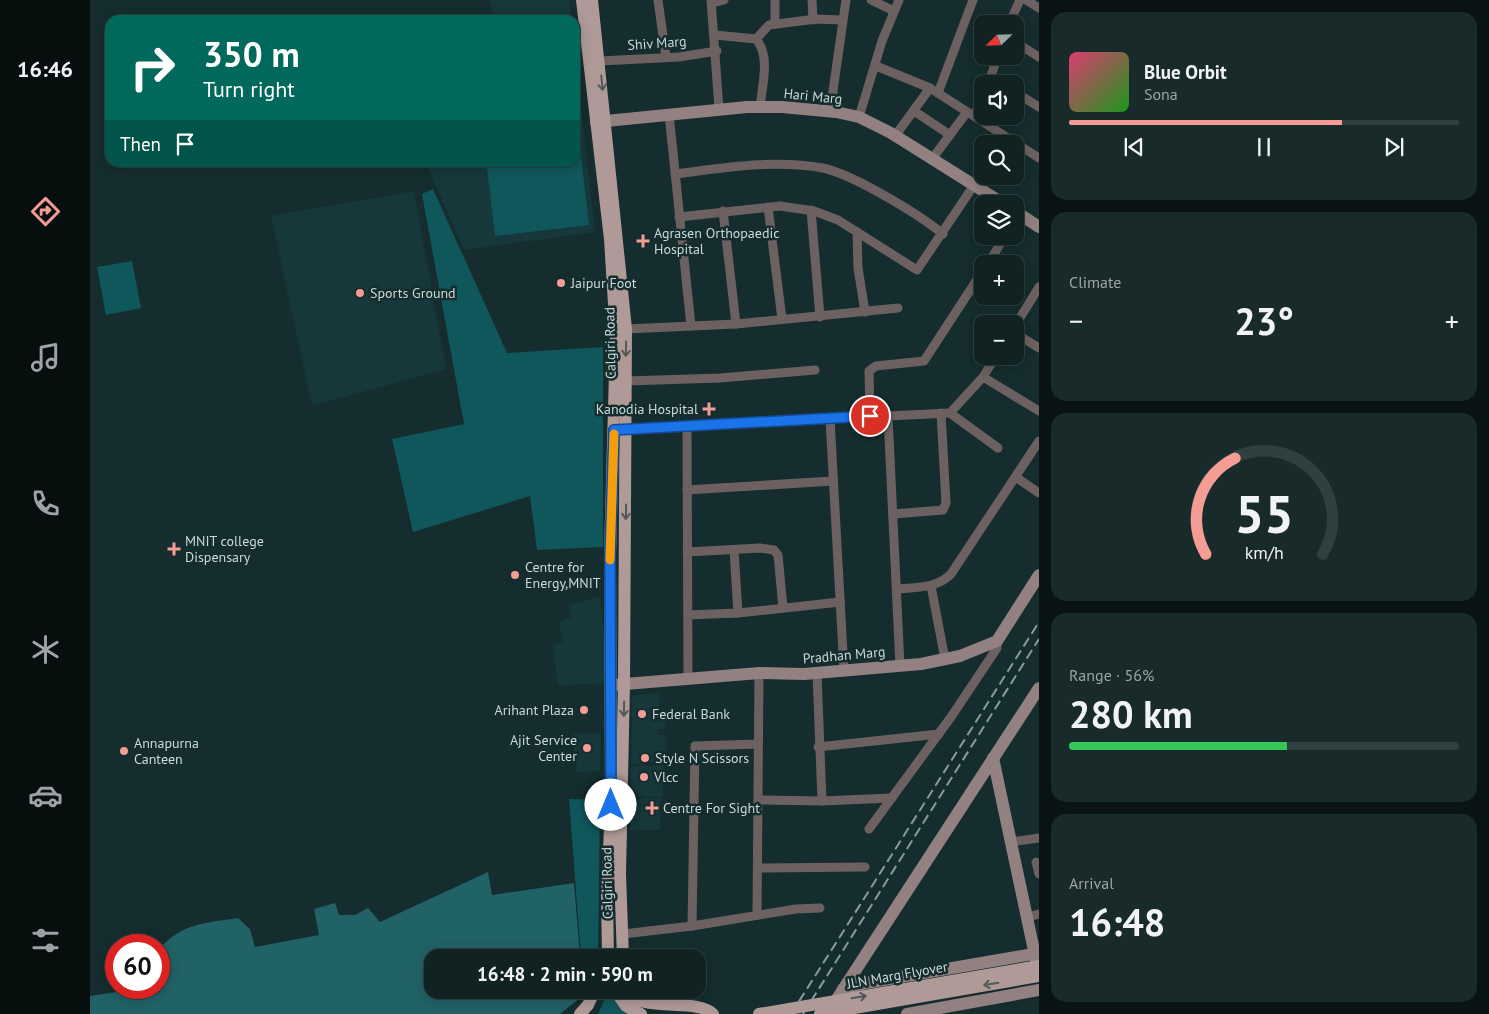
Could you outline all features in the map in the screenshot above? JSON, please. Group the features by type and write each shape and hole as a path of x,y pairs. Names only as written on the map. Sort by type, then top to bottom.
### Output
{"main road":[{"name":"Calgiri Road","path":"582,0 601,121 626,329 626,381 620,429"},
{"name":"Calgiri Road","path":"592,0 600,61 601,121 616,336 620,429 617,738 623,949"},
{"name":"Calgiri Road","path":"608,949 607,897 617,738"},
{"name":"JLN Marg Flyover","path":"759,1014 1038,958"},
{"name":"JLN Marg Flyover","path":"820,1014 1039,975"},
{"path":"580,1014 591,999"},
{"path":"593,1014 599,999"},
{"path":"621,999 626,1006 641,1014"},
{"path":"636,999 648,1005 662,1008 691,1007 709,1009 713,1014"}],"street":[{"path":"658,0 666,57"},
{"path":"719,109 717,51 711,1 724,0"},
{"path":"775,0 775,24"},
{"path":"812,0 812,20"},
{"path":"830,112 846,0"},
{"path":"871,0 894,10"},
{"path":"859,117 899,0"},
{"path":"895,136 914,111 934,91 973,0"},
{"path":"1013,15 1020,0"},
{"path":"1026,0 1039,8"},
{"path":"756,39 770,25 812,20 842,20"},
{"path":"715,35 756,39 763,47 764,60 760,107"},
{"path":"1024,48 1039,57"},
{"name":"Shiv Marg","path":"600,61 666,57 717,51"},
{"path":"876,66 934,91 1039,158"},
{"path":"1024,98 1039,107"},
{"name":"Hari Marg","path":"601,121 719,109 760,107 782,107 859,117 895,136 990,195"},
{"path":"932,159 974,108"},
{"path":"914,111 950,135"},
{"path":"669,114 691,326"},
{"path":"675,174 778,165 825,169 886,197 928,222 943,234"},
{"path":"679,217 780,206 811,210 838,220 917,270 943,234 974,185"},
{"path":"768,207 782,320"},
{"path":"811,210 820,317"},
{"path":"723,211 736,324"},
{"path":"1024,219 1038,225"},
{"path":"857,232 858,268 865,312"},
{"path":"870,416 869,371 876,366 924,361 974,284"},
{"path":"1023,315 1036,298 1039,287"},
{"path":"626,329 736,324 898,308"},
{"path":"1024,339 1039,348"},
{"path":"893,514 943,510 946,503 946,413 983,377 990,365"},
{"path":"626,381 720,378 815,370"},
{"path":"983,377 1039,411"},
{"path":"620,429 946,413 998,448"},
{"path":"888,416 900,666"},
{"path":"830,419 844,671"},
{"path":"687,426 688,678"},
{"path":"897,589 931,586 944,581 962,560 1039,442"},
{"path":"1017,478 1039,493"},
{"path":"687,490 833,481"},
{"path":"734,550 738,613"},
{"path":"687,552 774,550 778,556 783,608"},
{"path":"869,829 939,734 998,648 997,641 1039,575"},
{"path":"931,586 946,659"},
{"path":"688,615 738,613 840,602"},
{"name":"Pradhan Marg","path":"618,684 759,674 817,673 900,666 946,659 981,649 997,641"},
{"path":"817,673 818,747 822,800"},
{"path":"757,915 759,674"},
{"path":"827,1014 1039,688"},
{"path":"818,747 939,734"},
{"path":"692,926 695,746 758,744"},
{"path":"993,758 1011,842 1033,916 1039,975"},
{"path":"758,800 892,798"},
{"path":"1011,842 1039,838"},
{"path":"1036,862 1039,874"},
{"path":"758,868 865,867"},
{"path":"623,934 820,908"},
{"path":"843,989 866,983 1038,958"},
{"path":"907,1014 1039,990"}],"shaded area":[{"path":"490,0 569,0 570,15 493,15"},
{"path":"580,95 595,232 464,250 428,167 580,167"},
{"path":"581,156 589,225 495,236 487,167 580,167"},
{"path":"433,189 507,353 603,347 603,547 537,550 530,496 413,532 392,439 464,424 422,194"},
{"name":"Sports Ground","path":"414,191 446,369 312,406 271,216"},
{"path":"132,261 141,308 106,315 97,267"},
{"path":"600,597 605,645 604,683 558,686 553,645 563,642 559,621 571,617 569,605"},
{"path":"659,693 660,711 665,711 666,729 657,730 657,735 666,735 666,762 631,764 632,697 634,695"},
{"path":"601,733 600,771 577,772 572,734"},
{"path":"664,765 663,796 631,797 631,766"},
{"path":"661,797 660,830 630,830 631,799"},
{"path":"569,799 600,800 598,949 580,949"},
{"path":"488,872 492,895 574,883 579,949 424,949 424,999 579,999 560,1014 90,1014 90,996 105,994 105,999 170,999 170,938 185,929 215,921 238,918 250,929 255,947 319,935 314,909 335,903 339,915 355,915 368,908 380,922"},
{"path":"605,999 614,999 618,1005 630,1014 598,1014"}],"railway":[{"path":"791,1014 1039,622"},
{"path":"803,1014 1039,639"}],"slow traffic":[{"path":"610,560 614,434"}],"place":[{"name":"Agrasen Orthopaedic Hospital","path":"643,241"},
{"name":"Jaipur Foot","path":"561,283"},
{"name":"Sports Ground","path":"360,293"},
{"name":"Kanodia Hospital","path":"709,409"},
{"name":"MNIT college Dispensary","path":"174,549"},
{"name":"Centre for Energy,MNIT","path":"515,575"},
{"name":"Arihant Plaza","path":"584,710"},
{"name":"Federal Bank","path":"642,714"},
{"name":"Ajit Service Center","path":"587,748"},
{"name":"Annapurna Canteen","path":"124,751"},
{"name":"Style N Scissors","path":"645,758"},
{"name":"Vlcc","path":"644,777"},
{"name":"Centre For Sight","path":"652,808"}],"route":[{"path":"611,805 610,554 614,430 734,425 870,416"}]}
